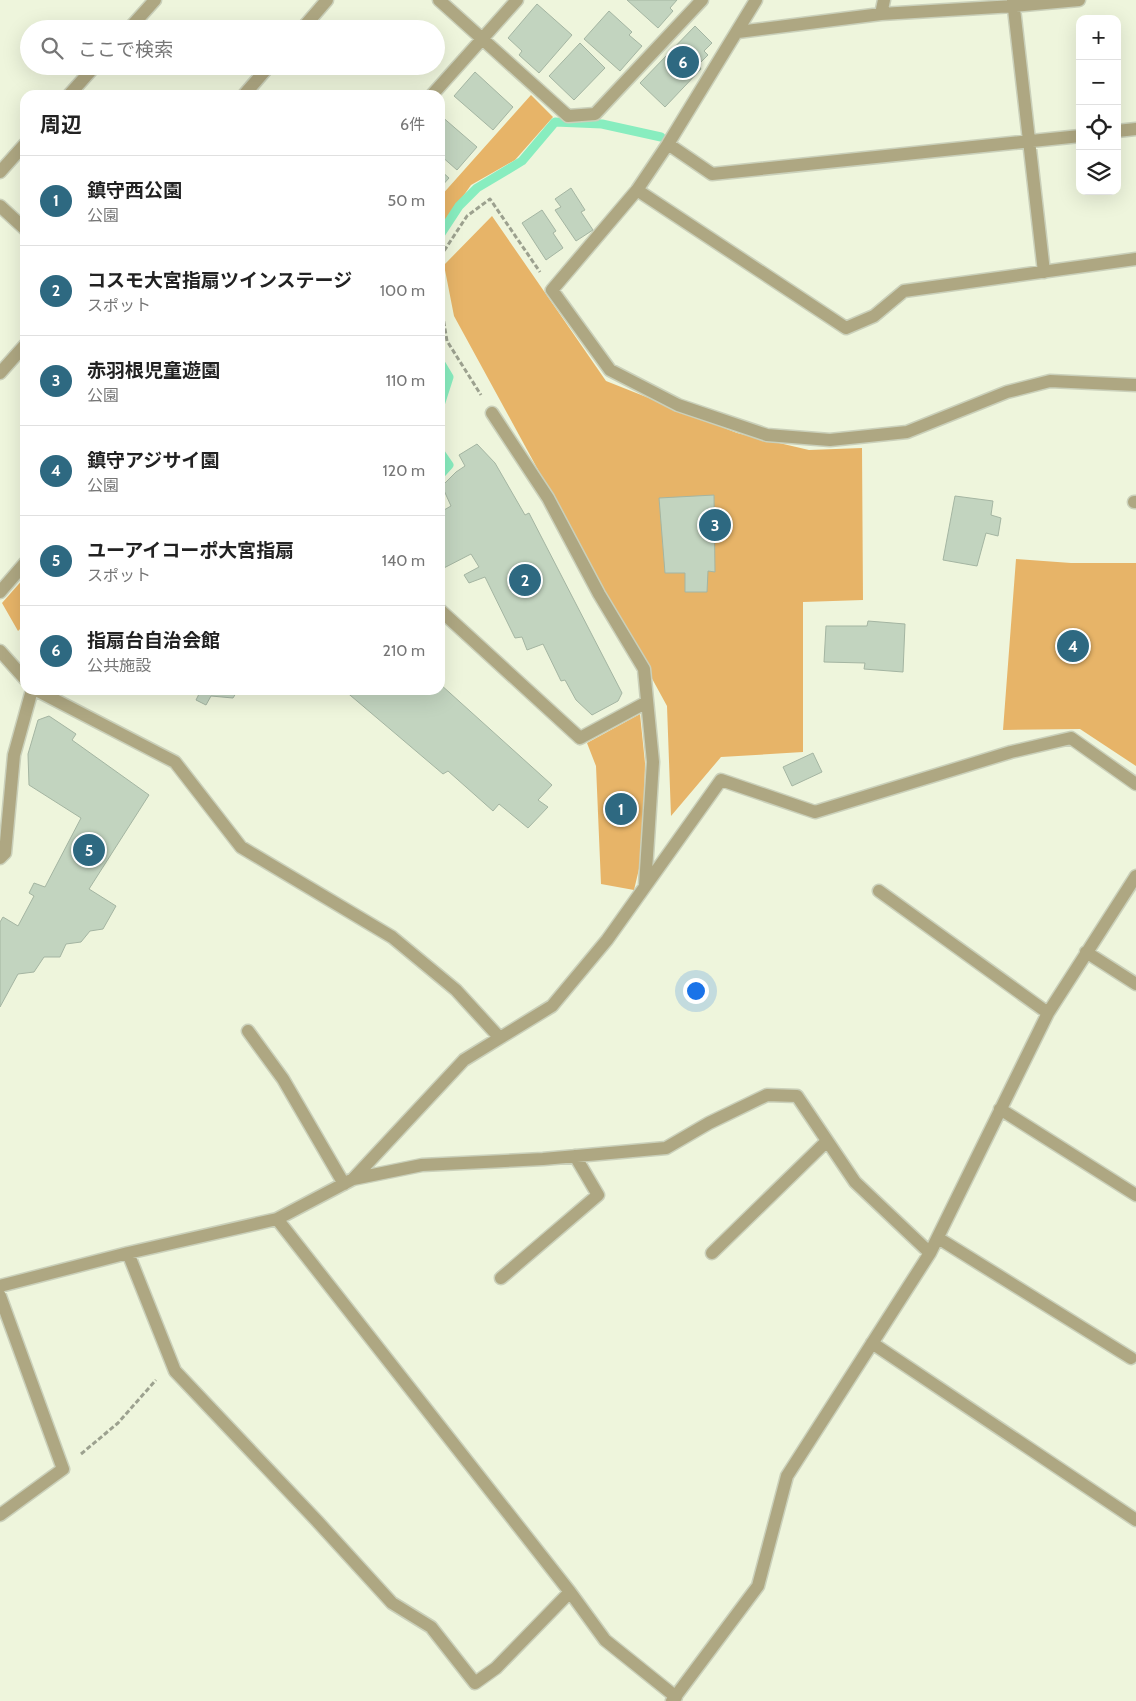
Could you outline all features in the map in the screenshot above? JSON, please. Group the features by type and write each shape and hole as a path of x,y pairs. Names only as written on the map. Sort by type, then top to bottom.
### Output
{"street":[{"path":"137,20 155,0"},
{"path":"310,20 327,0"},
{"path":"439,0 568,116 595,114 702,0"},
{"path":"436,90 516,0"},
{"path":"756,0 668,144 637,190 552,290 610,370 678,405 767,435 830,440 907,432 1007,392 1050,381 1136,385"},
{"path":"882,14 884,0"},
{"path":"738,32 882,14 1014,3 1079,0"},
{"path":"1014,3 1044,272"},
{"path":"73,90 87,75"},
{"path":"248,90 261,75"},
{"path":"1121,131 1136,129"},
{"path":"668,144 712,174 1076,136"},
{"path":"0,172 20,150"},
{"path":"637,190 846,328 874,316 904,291 1136,259"},
{"path":"0,206 20,224"},
{"path":"0,373 20,351"},
{"path":"492,413 548,498 599,594 644,669 652,762 645,886"},
{"path":"0,592 20,569"},
{"path":"445,615 580,738 648,702"},
{"path":"0,650 20,673"},
{"path":"0,858 5,853 14,755 31,695"},
{"path":"46,695 174,762 241,847 392,937 456,990 499,1037"},
{"path":"348,1182 464,1060 552,1006 607,940 721,780 815,812 1011,752 1071,738 1136,784"},
{"path":"277,1219 570,1592 605,1640 674,1699 758,1586 787,1476 930,1253 1048,1013 1136,876"},
{"path":"879,891 1048,1013"},
{"path":"1086,952 1136,984"},
{"path":"248,1031 283,1079 348,1182"},
{"path":"0,1286 128,1253 277,1219 348,1182 422,1165 575,1156 666,1148 709,1123 767,1095 797,1096 855,1182 930,1253"},
{"path":"1000,1109 1136,1195"},
{"path":"712,1253 827,1141"},
{"path":"501,1278 598,1195 575,1156"},
{"path":"938,1238 1132,1358"},
{"path":"128,1253 175,1371 311,1514 392,1603 431,1627 475,1683 496,1668 570,1592"},
{"path":"0,1296 63,1469 0,1515"},
{"path":"872,1343 1136,1520"}],"path":[{"path":"445,249 467,216 490,198 552,290"},
{"path":"445,329 447,341 492,413"},
{"path":"63,1469 118,1423 172,1363"}],"shaded area":[{"path":"531,95 553,117 515,160 471,185 445,222 445,191"},
{"path":"492,216 606,381 737,433 809,450 862,448 863,600 803,602 803,752 721,757 671,816 667,706 454,316 445,264"},
{"path":"1016,559 1071,563 1136,563 1136,766 1080,729 1003,730"},
{"path":"20,583 20,629 18,631 2,603"},
{"path":"640,714 645,763 643,852 634,890 601,884 596,766 587,743"}],"building":[{"path":"627,0 677,0 670,8 673,11 658,28"},
{"path":"537,4 572,35 539,73 519,55 522,51 508,38"},
{"path":"609,11 632,32 629,35 642,46 620,71 584,39"},
{"path":"695,26 712,43 704,51 708,55 698,65 701,69 665,107 640,83"},
{"path":"580,43 605,68 574,100 549,76"},
{"path":"475,72 513,107 493,130 454,96"},
{"path":"445,119 477,147 457,170 445,159"},
{"path":"445,174 449,178 445,182"},
{"path":"571,188 585,210 581,212 593,230 576,241 555,210 561,207 555,199"},
{"path":"542,210 556,231 553,233 563,248 546,260 522,223"},
{"path":"477,444 495,463 525,515 529,513 622,693 618,701 592,715 576,700 565,680 561,681 543,644 527,650 522,637 515,638 485,577 469,583 464,575 479,567 471,554 445,567 445,509 451,506 445,493 445,483 465,466 459,455"},
{"path":"714,495 715,572 708,571 707,592 685,592 685,573 665,573 659,498"},
{"path":"955,496 993,501 991,515 1001,518 998,536 986,533 977,566 943,560"},
{"path":"868,621 905,624 903,672 864,669 865,663 824,662 826,626 867,626"},
{"path":"445,689 552,785 538,800 548,807 528,828 499,804 493,811 448,771 443,774 350,695 445,695"},
{"path":"198,695 235,695 233,698 211,696 206,705 196,700"},
{"path":"49,716 76,734 72,740 149,795 89,889 116,906 103,929 90,931 81,942 66,944 60,957 44,957 34,972 18,974 0,1007 0,922 3,917 18,926 34,896 29,893 34,883 45,887 81,818 29,785 28,754 38,720"},
{"path":"813,753 822,772 792,786 783,767"}],"waterway":[{"path":"445,227 459,206 477,188 522,161 555,122 602,124 661,137"},
{"path":"445,370 449,377 445,389"},
{"path":"445,459 449,465 445,469"}],"place":[{"name":"指扇台自治会館","path":"683,62"},
{"name":"赤羽根児童遊園","path":"715,525"},
{"name":"コスモ大宮指扇ツインステージ","path":"525,580"},
{"name":"鎮守アジサイ園","path":"1073,646"},
{"name":"鎮守西公園","path":"621,809"},
{"name":"ユーアイコーポ大宮指扇","path":"89,850"}]}
